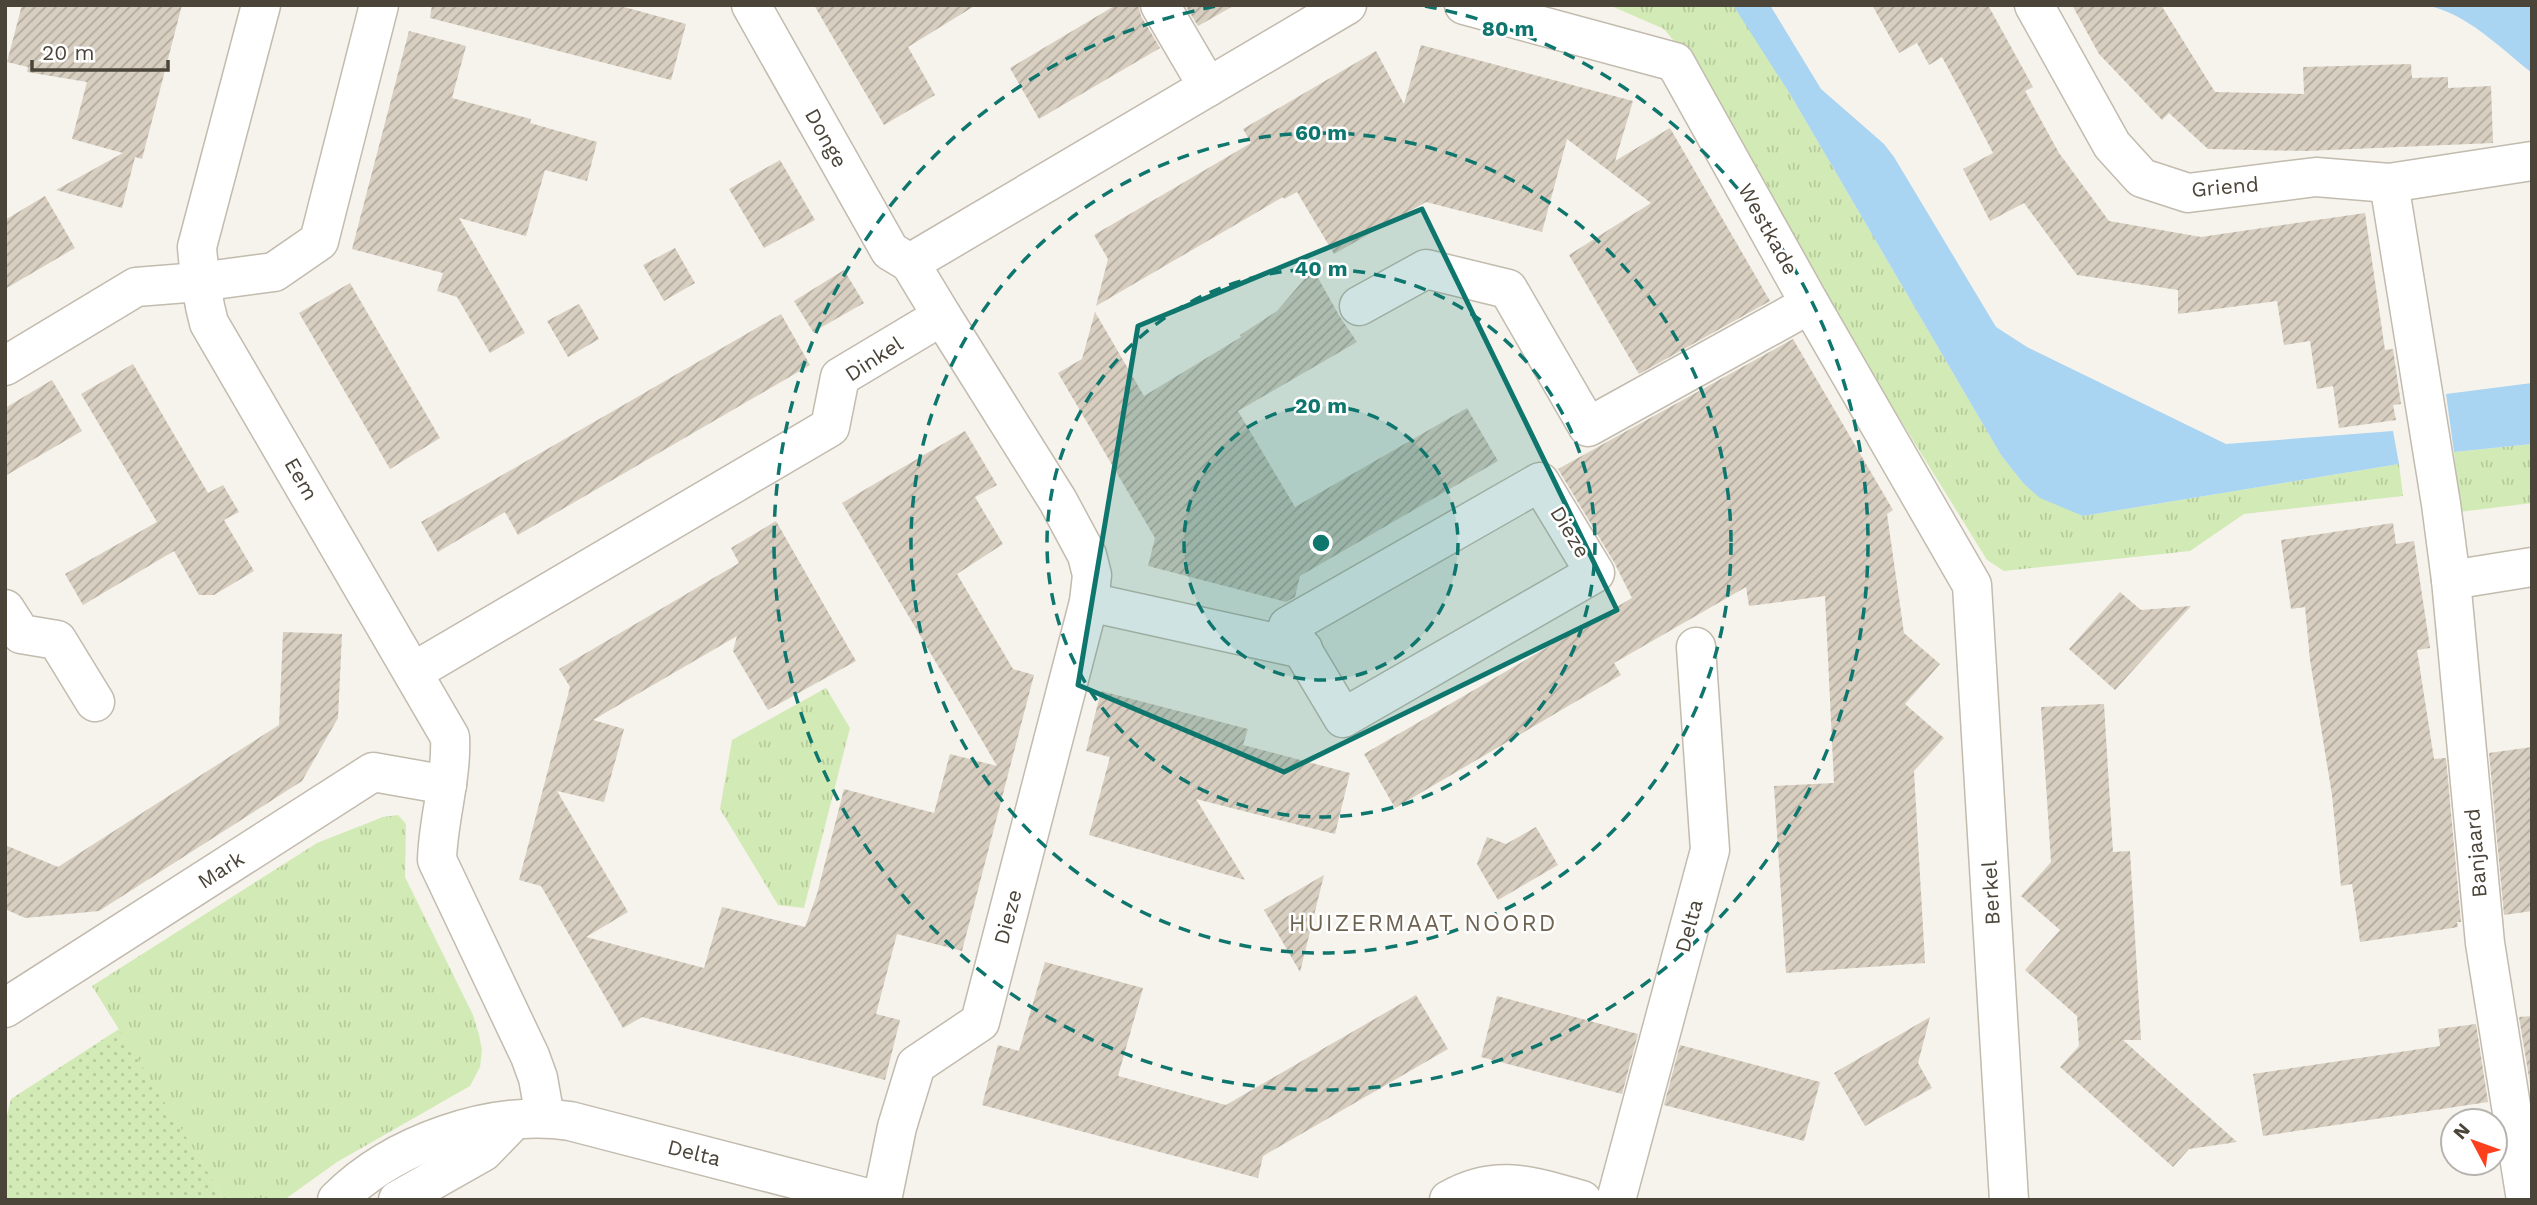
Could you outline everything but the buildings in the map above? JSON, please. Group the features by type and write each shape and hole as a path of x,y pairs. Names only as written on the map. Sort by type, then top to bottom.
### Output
{"street":[{"name":"Eem","path":"261,5 197,247 199,282 209,323 413,673"},
{"path":"5,366 136,286 199,282 274,272 319,241 379,5"},
{"name":"Donge","path":"751,5 890,251 911,263"},
{"path":"1160,5 1208,87"},
{"path":"942,316 911,263 1347,5"},
{"name":"Westkade","path":"1464,5 1675,62 1972,586"},
{"name":"Griend","path":"2034,5 2112,145 2141,178 2188,193 2316,177 2389,183 2532,161"},
{"name":"Banjaard","path":"2389,183 2441,504 2451,580 2485,943 2526,1200"},
{"path":"1359,306 1426,269 1508,289 1588,427 1810,304"},
{"name":"Dieze","path":"882,1200 897,1127 916,1065 980,1023 1089,602 1091,575 1087,555 1058,501 942,316"},
{"name":"Dinkel","path":"413,673 830,427 840,377 942,316"},
{"name":"Dieze","path":"1540,482 1595,573 1343,718 1303,649 1289,626 1540,482"},
{"path":"2451,580 2532,567"},
{"name":"Berkel","path":"1972,586 2009,1200"},
{"path":"1089,602 1303,649"},
{"path":"5,609 21,634 57,640 96,702"},
{"name":"Delta","path":"1616,1200 1710,850 1696,647"},
{"path":"398,1200 482,1152 529,1119 538,1079 530,1056 437,860 438,836 451,756 450,737 413,673"},
{"name":"Mark","path":"5,1008 373,772 447,785"},
{"name":"Delta","path":"337,1200 370,1173 429,1140 480,1125 529,1119 570,1121 875,1200"},
{"path":"1449,1200 1467,1189 1516,1182 1582,1200"}],"highlighted area":[{"path":"1422,209 1617,610 1284,772 1078,685 1138,326"}],"green space":[{"path":"1609,5 1733,5 1737,9 1790,94 2001,455 2023,483 2083,516 2399,464 2403,496 2244,514 2190,551 2004,571 1987,560 1848,335 1683,52 1664,29"},
{"path":"2532,444 2532,503 2459,512 2454,452"},
{"path":"826,688 850,728 804,908 778,905 720,809 732,740"},
{"path":"398,815 406,824 405,877 473,1015 482,1050 480,1067 470,1086 337,1162 284,1200 225,1200 92,986 317,843 383,817"},
{"path":"119,1029 225,1200 5,1200 5,1124 11,1099"}],"water":[{"path":"1733,5 1770,5 1821,89 1884,144 1996,327 2027,347 2226,444 2393,431 2399,464 2083,516 2040,498 2023,483 2001,455 1790,94"},
{"path":"2425,5 2532,5 2532,73 2469,23 2455,15"},
{"path":"2532,383 2532,444 2454,452 2446,394"}],"district":[{"name":"HUIZERMAAT NOORD","path":"1423,923"}]}
